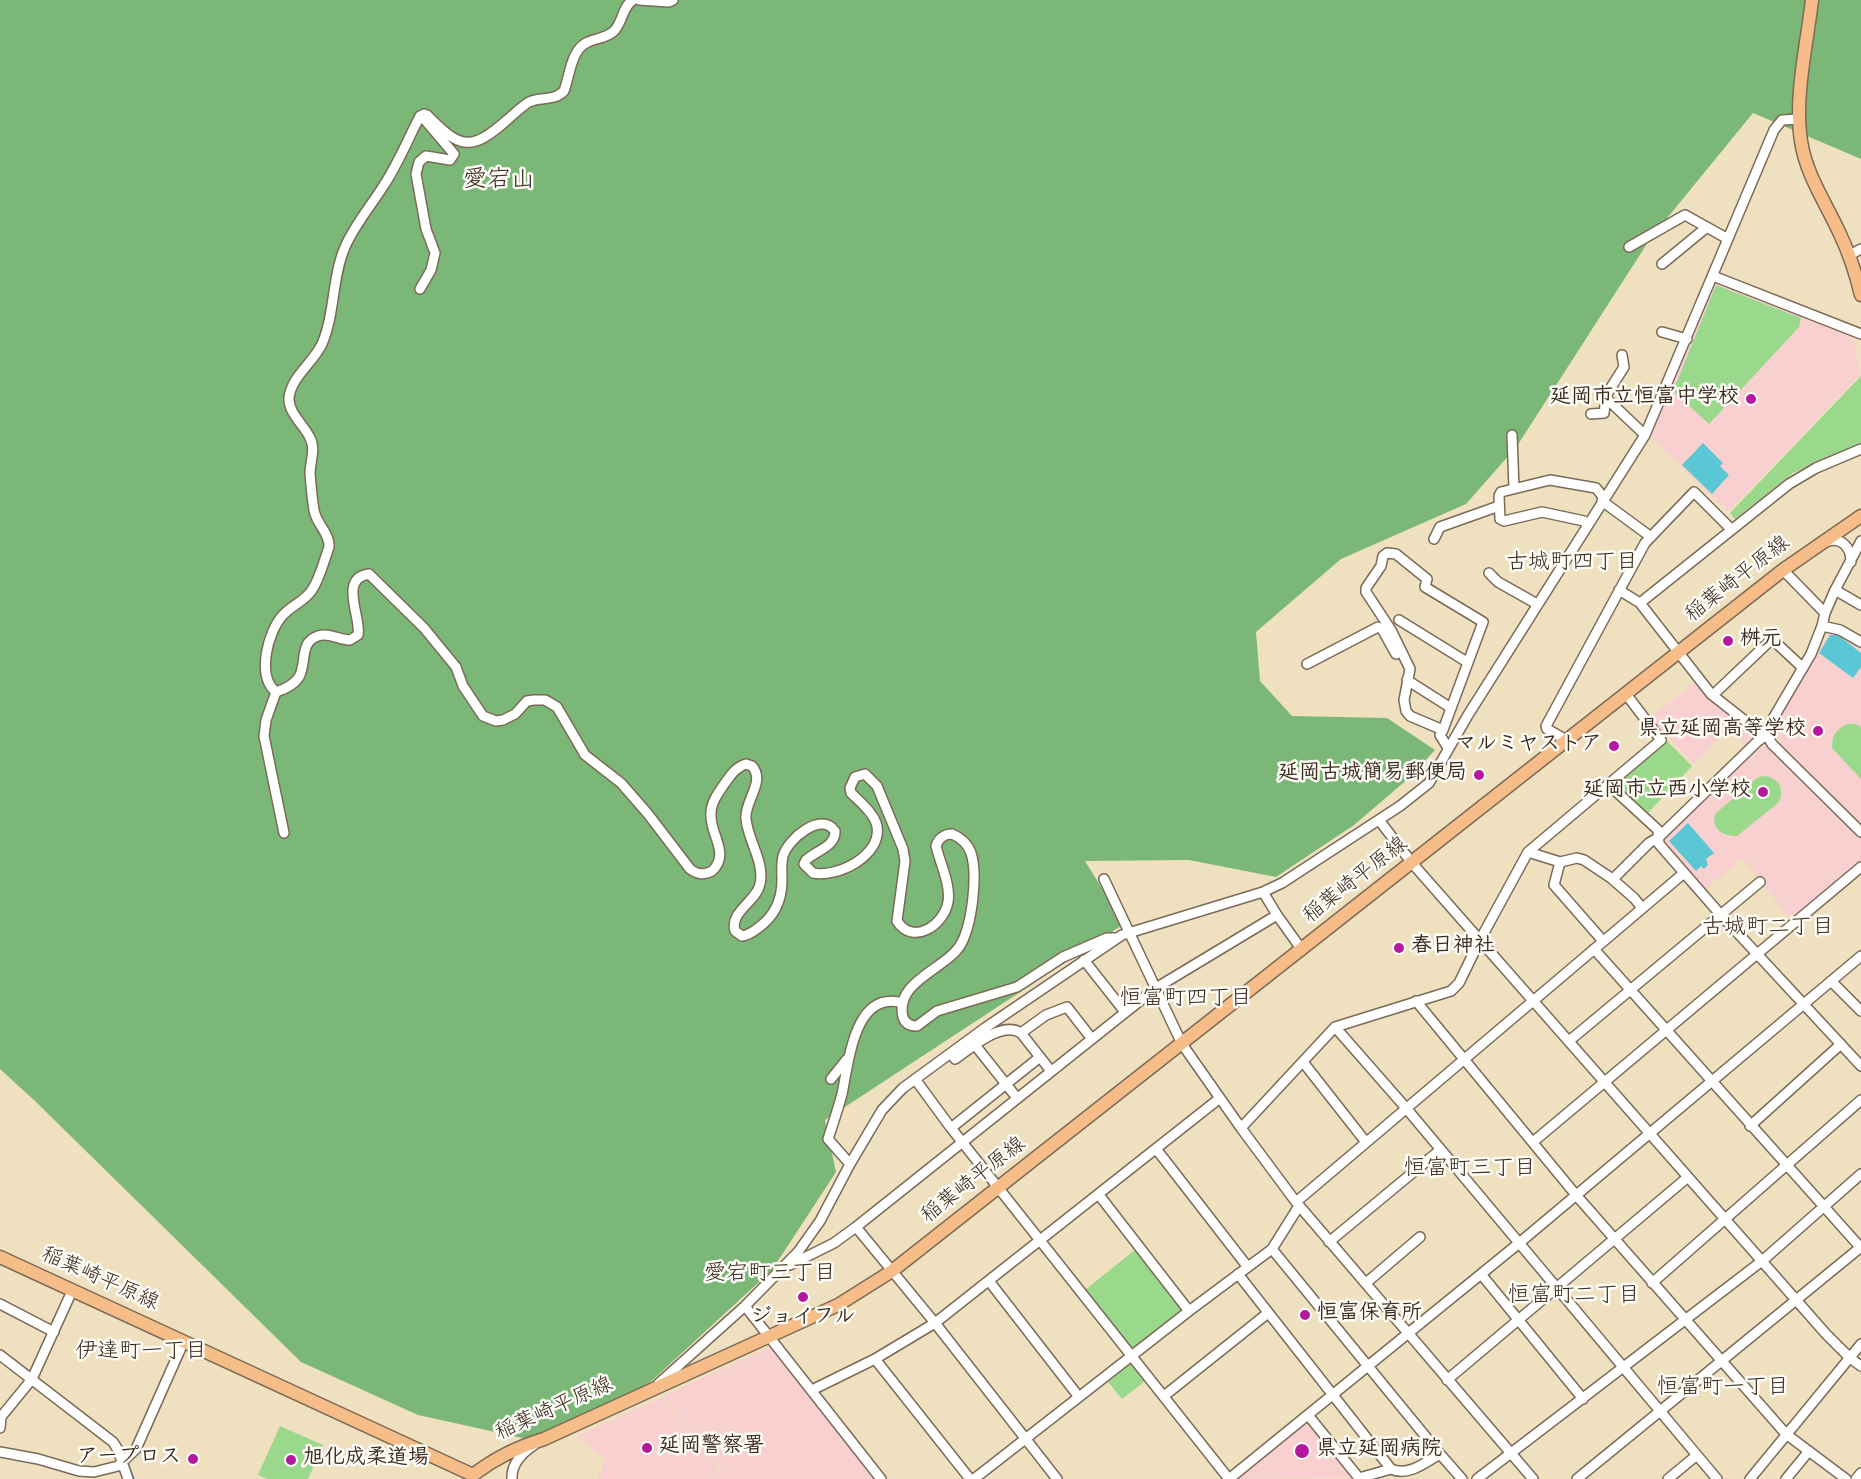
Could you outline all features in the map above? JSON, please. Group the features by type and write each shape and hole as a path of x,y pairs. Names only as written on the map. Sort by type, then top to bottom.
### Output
{"main road":[{"path":"1812,0 1801,89 1801,142 1809,171 1841,236 1861,294"},
{"name":"稲葉崎平原線","path":"0,1257 478,1477 490,1462 518,1446 544,1439 838,1305 892,1271 1783,570 1861,516"}],"street":[{"path":"421,115 427,115 457,141 476,142 485,138 528,103 560,95 564,91 579,47 614,32 627,4 633,0"},
{"path":"639,0 661,2 673,0"},
{"path":"420,289 432,270 435,253 426,229 416,174 417,166 426,156 450,160 454,154 421,115"},
{"path":"276,692 267,680 266,657 269,640 282,616 308,596 315,585 330,539 318,524 314,511 310,472 313,445 292,410 289,398 294,383 315,356 324,339 345,245 385,184 421,115"},
{"path":"651,1390 746,1306 798,1252 820,1221 850,1164 886,1105 915,1079 1117,938 1129,932 1263,892 1303,871 1429,783 1448,748 1537,604 1645,435 1774,130 1782,120 1800,119"},
{"path":"1629,247 1685,215 1728,239"},
{"path":"1662,264 1707,227"},
{"path":"1848,256 1861,249"},
{"path":"1713,276 1861,334"},
{"path":"1662,332 1687,339"},
{"path":"1591,414 1604,413 1606,398 1624,367 1622,355"},
{"path":"1606,398 1645,435"},
{"path":"1512,435 1514,489"},
{"path":"1640,603 1789,484 1816,468 1861,449"},
{"path":"1588,524 1584,521 1542,512 1504,521 1500,519 1499,496 1501,492 1550,480 1596,488 1603,499 1651,537"},
{"path":"1568,741 1547,729 1546,726 1645,543 1694,492 1731,529"},
{"path":"1434,539 1438,528 1499,506"},
{"path":"1820,544 1832,540 1843,543 1855,557"},
{"path":"1611,878 1614,878 1649,843 1659,837 1764,737 1816,644 1834,590 1855,557 1861,541"},
{"path":"1443,730 1410,716 1406,711 1404,700 1410,669 1391,630 1366,592 1366,588 1381,566 1383,556 1387,553 1396,554 1427,579 1425,587 1483,622 1443,730 1440,735 1448,748"},
{"path":"1783,570 1825,613"},
{"path":"1489,573 1498,582 1537,604"},
{"path":"284,833 264,736 266,720 276,692 292,685 299,676 306,647 312,638 327,635 350,640 358,635 359,627 352,595 357,580 369,574 424,628 456,667 463,686 483,716 496,721 503,720 515,714 528,701 534,700 545,700 557,707 585,755 621,783 690,870 695,873 712,871 721,859 711,813 717,795 735,770 746,764 752,766 757,776 746,808 746,818 759,863 761,883 758,891 736,918 735,931 742,936 751,933 772,915 781,894 783,855 791,841 810,827 821,823 828,824 835,831 836,837 806,860 804,864 808,871 813,873 828,874 848,867 871,848 877,833 874,817 851,793 850,788 855,777 865,774 877,786 903,849 905,861 897,921 906,931 915,933 931,928 941,918 948,903 937,842 942,837 952,834 962,840 971,853 973,904 960,946 915,983 903,1003 904,1021 912,1026 917,1026 937,1011 1017,987 1063,957 1107,938 1117,938"},
{"path":"1619,590 1640,603 1713,695 1772,744 1861,832"},
{"path":"1834,590 1861,605"},
{"path":"1399,620 1467,662"},
{"path":"1822,626 1840,630 1861,642"},
{"path":"1307,664 1378,627 1382,629 1404,670 1405,679 1451,708"},
{"path":"1713,695 1772,639 1803,668"},
{"path":"1241,1128 1335,1027 1451,991 1459,983 1528,852 1660,740 1626,694"},
{"path":"1608,784 1658,830 1659,844 1720,914 1861,1066"},
{"path":"1379,820 1412,863 1797,1301 1850,1358 1861,1366"},
{"path":"1528,852 1560,862 1577,858 1584,860 1611,878 1642,908"},
{"path":"1560,862 1554,885 1603,941"},
{"path":"1533,1142 1861,867"},
{"path":"875,1359 972,1479 1272,1249 1297,1204 1365,1141 1684,873"},
{"path":"1104,879 1182,1044 1241,1128 1297,1204 1533,1479"},
{"path":"1569,1041 1760,882"},
{"path":"1263,892 1276,915 1302,950"},
{"path":"781,1270 834,1243 856,1227 1156,988 1276,915"},
{"path":"1577,1479 1861,1247 1750,1126 1594,949"},
{"path":"915,1079 951,1128 1229,1479 1518,1244 1861,956"},
{"path":"1084,960 1125,1012"},
{"path":"1831,981 1861,1011"},
{"path":"850,1164 828,1139 840,1100 856,1031 868,1012 887,1000 903,1003"},
{"path":"1416,1001 1576,1195 1786,1434 1846,1479"},
{"path":"1021,1033 1046,1015 1067,1007 1092,1039"},
{"path":"1335,1027 1406,1108 1717,1479"},
{"path":"951,1053 955,1059 995,1032 1012,1029 1021,1033 1052,1071"},
{"path":"1750,1126 1841,1044"},
{"path":"975,1045 1017,1098"},
{"path":"831,1079 850,1054"},
{"path":"951,1128 1040,1057"},
{"path":"1302,1062 1365,1141"},
{"path":"812,1390 875,1359 934,1323 1221,1098"},
{"path":"1653,1283 1861,1100"},
{"path":"1157,1150 1247,1266"},
{"path":"1329,1242 1440,1150"},
{"path":"1477,1479 1762,1261 1861,1174"},
{"path":"1447,1380 1688,1177"},
{"path":"1099,1195 1189,1311"},
{"path":"856,1227 1057,1479"},
{"path":"1366,1283 1420,1237"},
{"path":"1272,1249 1462,1479"},
{"path":"1238,1274 1391,1469 1398,1472 1413,1469 1440,1454"},
{"path":"1481,1274 1517,1321 1583,1399"},
{"path":"989,1281 1079,1396"},
{"path":"0,1428 4,1405 32,1379 72,1291"},
{"path":"0,1304 54,1332"},
{"path":"746,1306 881,1479"},
{"path":"1164,1395 1268,1313"},
{"path":"0,1452 79,1471 94,1472 118,1466 136,1449 184,1341"},
{"path":"1750,1479 1861,1344"},
{"path":"0,1355 113,1442 128,1479"},
{"path":"1308,1415 1358,1478 1391,1469"},
{"path":"513,1479 514,1465 521,1456 544,1439"},
{"path":"1786,1479 1809,1451"},
{"path":"1668,1479 1697,1455"},
{"path":"1856,1479 1861,1473"}],"shaded area":[{"name":"延岡市立恒富中学校","path":"1717,280 1853,334 1860,375 1728,512 1655,441 1652,434 1714,281"},
{"name":"県立延岡高等学校","path":"1829,634 1838,634 1861,647 1861,824 1782,745 1776,736 1774,726"},
{"path":"1697,681 1754,733 1755,738 1747,747 1730,728 1694,764 1649,718"},
{"name":"延岡市立西小学校","path":"1760,745 1767,746 1861,838 1861,863 1791,920 1742,858 1706,889 1664,842 1664,839"},
{"path":"768,1348 774,1350 876,1479 709,1479 722,1469 663,1396"},
{"name":"延岡警察署","path":"662,1397 719,1468 707,1479 597,1479 605,1460 577,1436"},
{"name":"県立延岡病院","path":"1305,1424 1312,1425 1355,1478 1236,1479"}],"green space":[{"path":"0,0 1861,0 1861,159 1753,113 1650,239 1517,446 1466,504 1341,559 1256,632 1260,681 1292,716 1387,718 1435,750 1409,778 1354,825 1276,877 1189,860 1085,861 1124,924 825,1120 836,1172 772,1270 646,1386 527,1439 418,1415 301,1362 0,1069"},
{"path":"1716,285 1801,318 1799,327 1709,424 1673,391"},
{"path":"1861,376 1861,443 1793,473 1735,519 1730,513"},
{"path":"1847,724 1856,724 1861,727 1861,779 1832,748 1835,733"},
{"path":"1666,740 1692,766 1647,814 1615,784"},
{"path":"1762,776 1772,778 1779,784 1781,793 1778,803 1737,836 1722,833 1714,823 1716,813"},
{"path":"1136,1249 1183,1308 1182,1312 1135,1349 1131,1348 1085,1290"},
{"path":"1132,1363 1145,1381 1122,1399 1108,1382"},
{"name":"旭化成柔道場","path":"280,1426 323,1445 308,1479 268,1479 258,1475"}],"water":[{"path":"1703,443 1723,463 1720,466 1729,475 1712,494 1682,465"},
{"path":"1830,635 1838,635 1861,653 1861,667 1853,678 1819,653"},
{"path":"1688,823 1714,853 1706,859 1708,865 1704,869 1701,866 1696,871 1669,841"}],"waterway":[{"path":"128,1464 134,1479"}],"place":[{"name":"延岡市立恒富中学校","path":"1751,399"},
{"name":"桝元","path":"1728,641"},
{"name":"県立延岡高等学校","path":"1818,731"},
{"name":"マルミヤストア","path":"1614,746"},
{"name":"延岡古城簡易郵便局","path":"1479,775"},
{"name":"延岡市立西小学校","path":"1763,792"},
{"name":"春日神社","path":"1399,948"},
{"name":"ジョイフル","path":"803,1297"},
{"name":"恒富保育所","path":"1305,1315"},
{"name":"延岡警察署","path":"647,1448"},
{"name":"県立延岡病院","path":"1302,1451"},
{"name":"アープロス","path":"193,1459"},
{"name":"旭化成柔道場","path":"291,1460"}],"district":[{"name":"愛宕山","path":"499,183"},
{"name":"古城町四丁目","path":"1572,565"},
{"name":"古城町二丁目","path":"1768,930"},
{"name":"恒富町四丁目","path":"1186,1001"},
{"name":"恒富町三丁目","path":"1470,1171"},
{"name":"愛宕町三丁目","path":"770,1276"},
{"name":"恒富町二丁目","path":"1574,1298"},
{"name":"伊達町一丁目","path":"141,1354"},
{"name":"恒富町一丁目","path":"1723,1390"}]}
